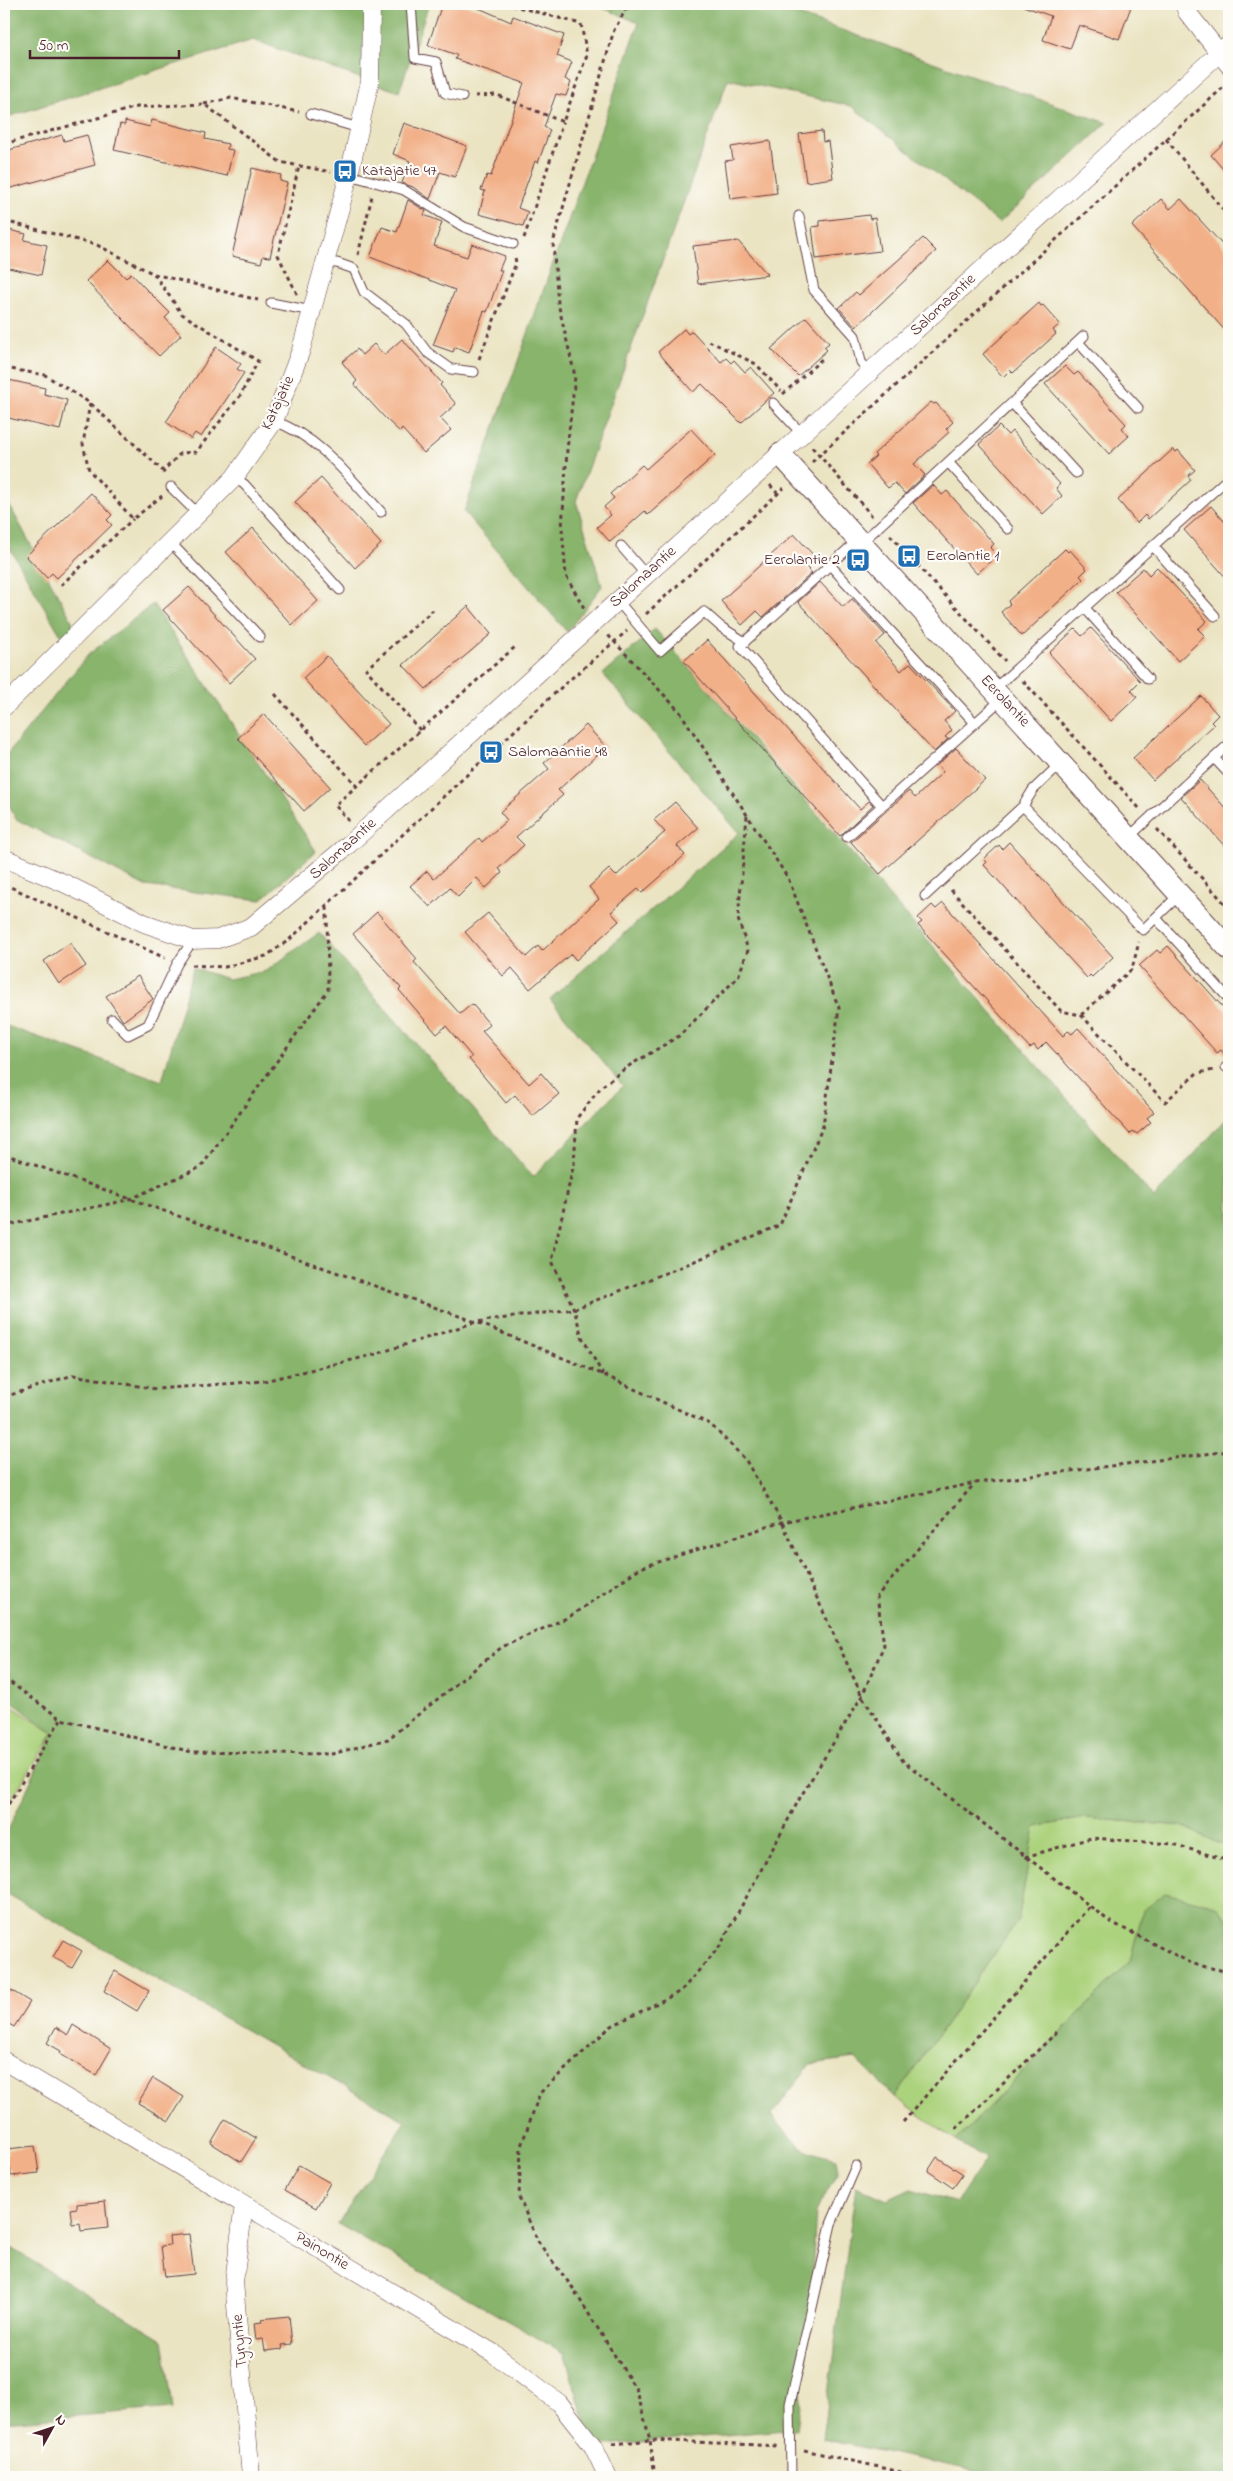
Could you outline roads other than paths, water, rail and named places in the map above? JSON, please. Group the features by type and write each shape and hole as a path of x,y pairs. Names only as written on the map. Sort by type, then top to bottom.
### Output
{"street":[{"name":"Katajatie","path":"4,707 234,478 274,421 301,350 304,309 325,263 349,176 370,81 374,4"},
{"path":"1184,4 1226,54"},
{"name":"Salomaantie","path":"4,858 66,884 144,923 193,940 218,939 251,927 360,834 617,600 1226,54"},
{"name":"Eerolantie","path":"780,454 1229,949"},
{"name":"Painontie","path":"4,2061 493,2353 559,2403 593,2446 608,2477"},
{"name":"Tyryntie","path":"244,2205 234,2282 251,2477"}],"lane":[{"path":"411,4 415,58 436,62 445,93 462,97"},
{"path":"311,114 359,128"},
{"path":"349,176 404,190 464,227 514,244"},
{"path":"800,216 814,290 856,336 861,362 870,373"},
{"path":"325,263 337,263 354,269 364,292 406,324 427,352 451,369 474,372"},
{"path":"271,302 304,309"},
{"path":"882,806 740,646 830,565 859,543 1081,339 1138,408"},
{"path":"773,402 802,434"},
{"path":"1012,403 1076,473"},
{"path":"274,421 285,425 326,452 381,512"},
{"path":"948,462 1008,529"},
{"path":"234,478 244,484 340,590"},
{"path":"847,838 975,723 998,694 1084,607 1224,482 1229,487"},
{"path":"170,487 198,514"},
{"path":"170,542 260,637"},
{"path":"621,546 646,576"},
{"path":"1153,546 1215,616"},
{"path":"830,565 975,723"},
{"path":"617,600 660,651 704,612 721,627 745,642"},
{"path":"1084,607 1148,679"},
{"path":"1129,838 1229,744"},
{"path":"1214,758 1229,774"},
{"path":"925,896 1023,806 1033,790 1061,763"},
{"path":"1023,806 1143,930 1180,894"},
{"path":"1156,918 1229,999"},
{"path":"112,1019 128,1035 148,1025 177,964 193,940"},
{"path":"791,2477 790,2404 831,2224 856,2166"}],"place":[{"name":"Katajatie 47","path":"345,171"},
{"name":"Eerolantie 1","path":"909,556"},
{"name":"Eerolantie 2","path":"858,560"},
{"name":"Salomaantie 48","path":"491,752"}]}
